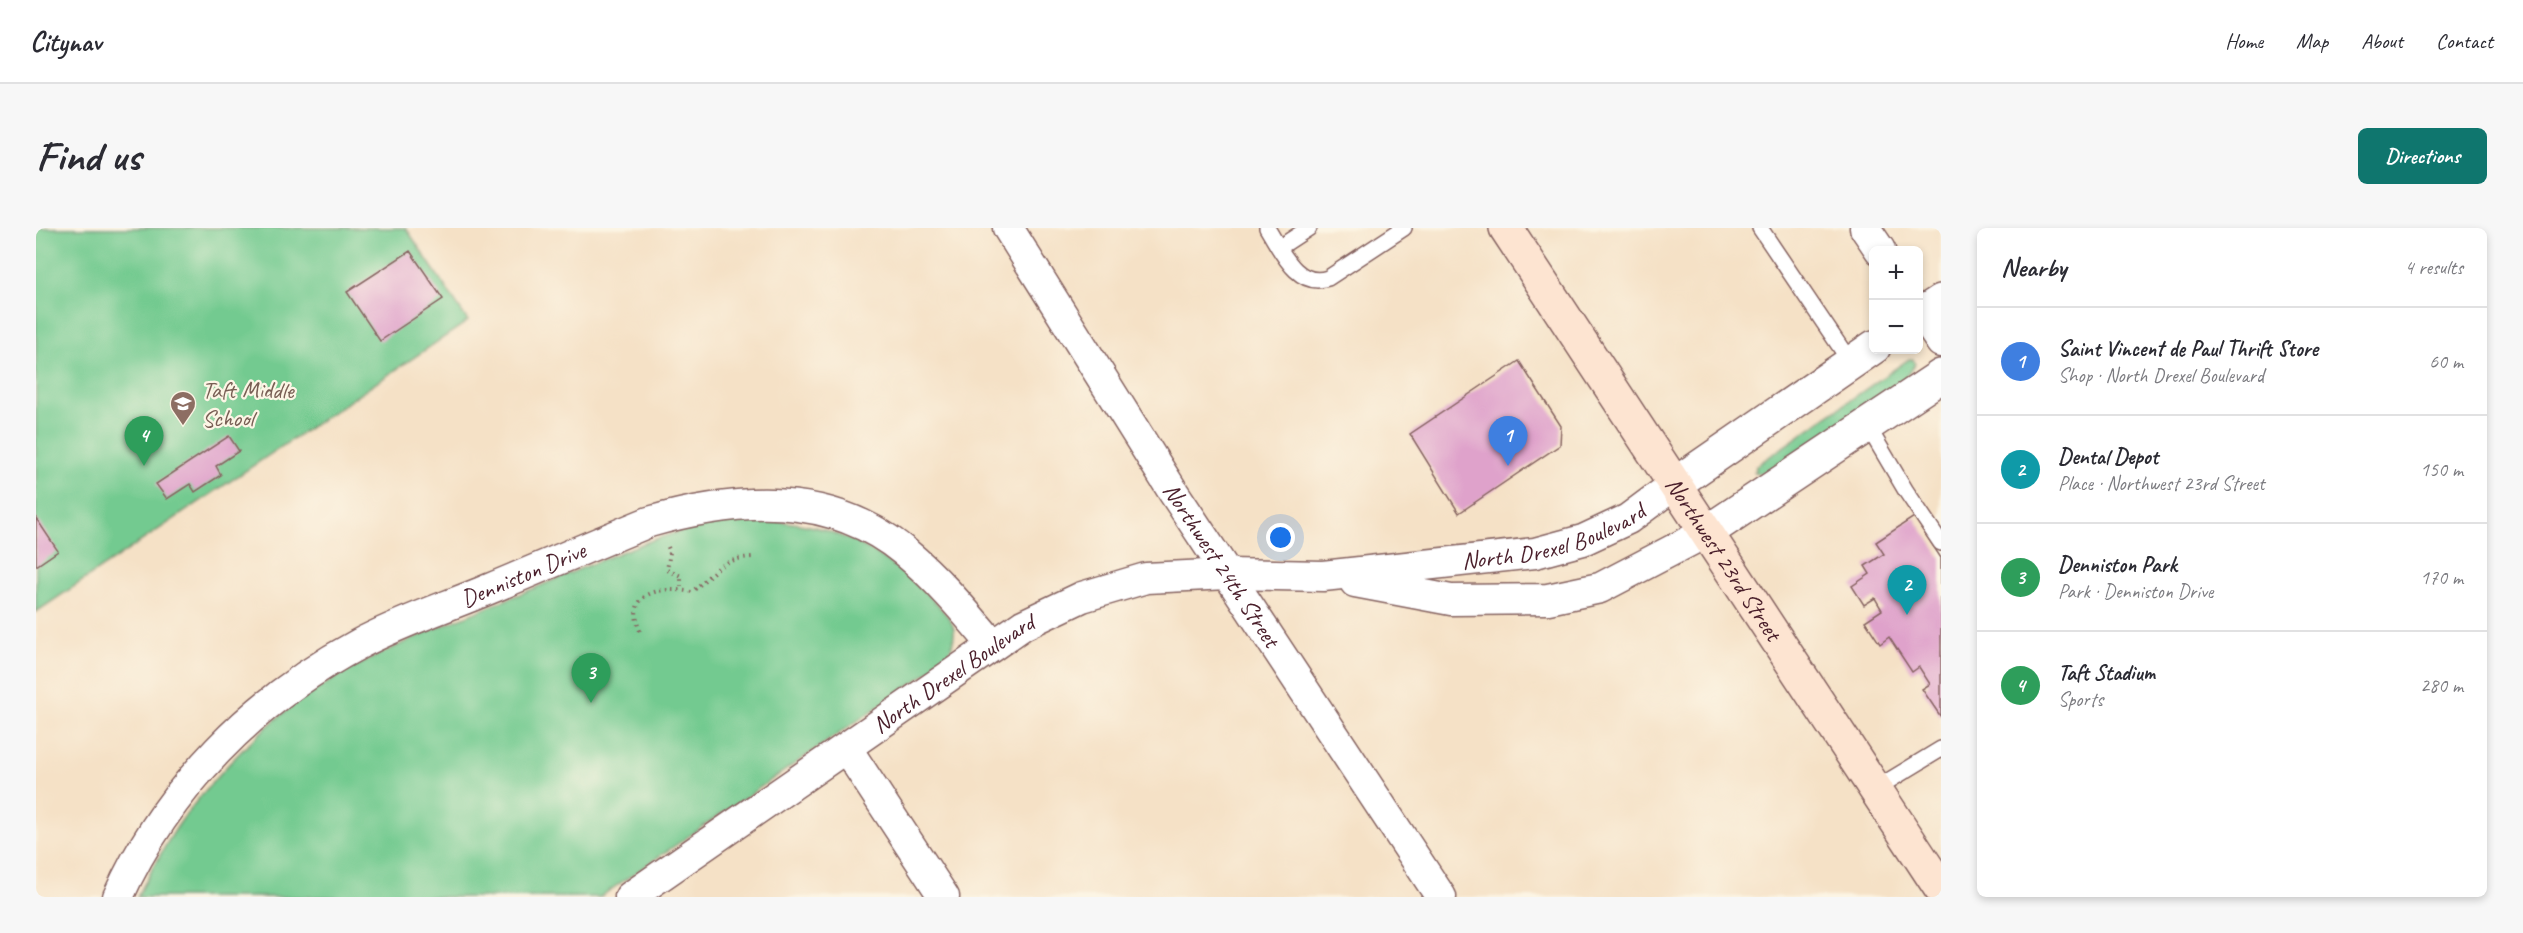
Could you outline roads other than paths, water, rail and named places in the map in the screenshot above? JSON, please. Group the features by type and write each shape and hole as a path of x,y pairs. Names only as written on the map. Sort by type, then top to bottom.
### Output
{"main road":[{"name":"Northwest 23rd Street","path":"1506,228 1941,889"}],"street":[{"name":"Northwest 24th Street","path":"1008,228 1228,574 1441,897"},
{"path":"1865,228 1877,246"},
{"path":"1925,310 1941,342"},
{"name":"North Drexel Boulevard","path":"630,897 1023,625 1082,597 1146,578 1228,574 1323,576 1535,553 1584,540 1628,519 1862,355"},
{"path":"1707,532 1941,376"},
{"name":"Denniston Drive","path":"118,897 141,850 174,801 234,733 292,685 379,634 649,522 676,514 751,502 775,502 836,515 881,536 905,552 950,596 993,645"},
{"name":"North Drexel Boulevard","path":"1323,576 1451,600 1548,599 1600,588 1707,532"},
{"path":"847,749 944,897"}],"lane":[{"path":"1267,228 1296,271 1307,280 1318,281 1328,278 1404,228"},
{"path":"1280,247 1309,228"},
{"path":"1760,228 1862,355"},
{"path":"1867,425 1906,491 1941,543"},
{"path":"1875,789 1941,749"}],"place":[{"name":"Taft Middle School","path":"183,427"},
{"name":"Taft Stadium","path":"144,466"},
{"name":"Saint Vincent de Paul Thrift Store","path":"1508,466"},
{"name":"Dental Depot","path":"1907,615"},
{"name":"Denniston Park","path":"591,703"}]}
